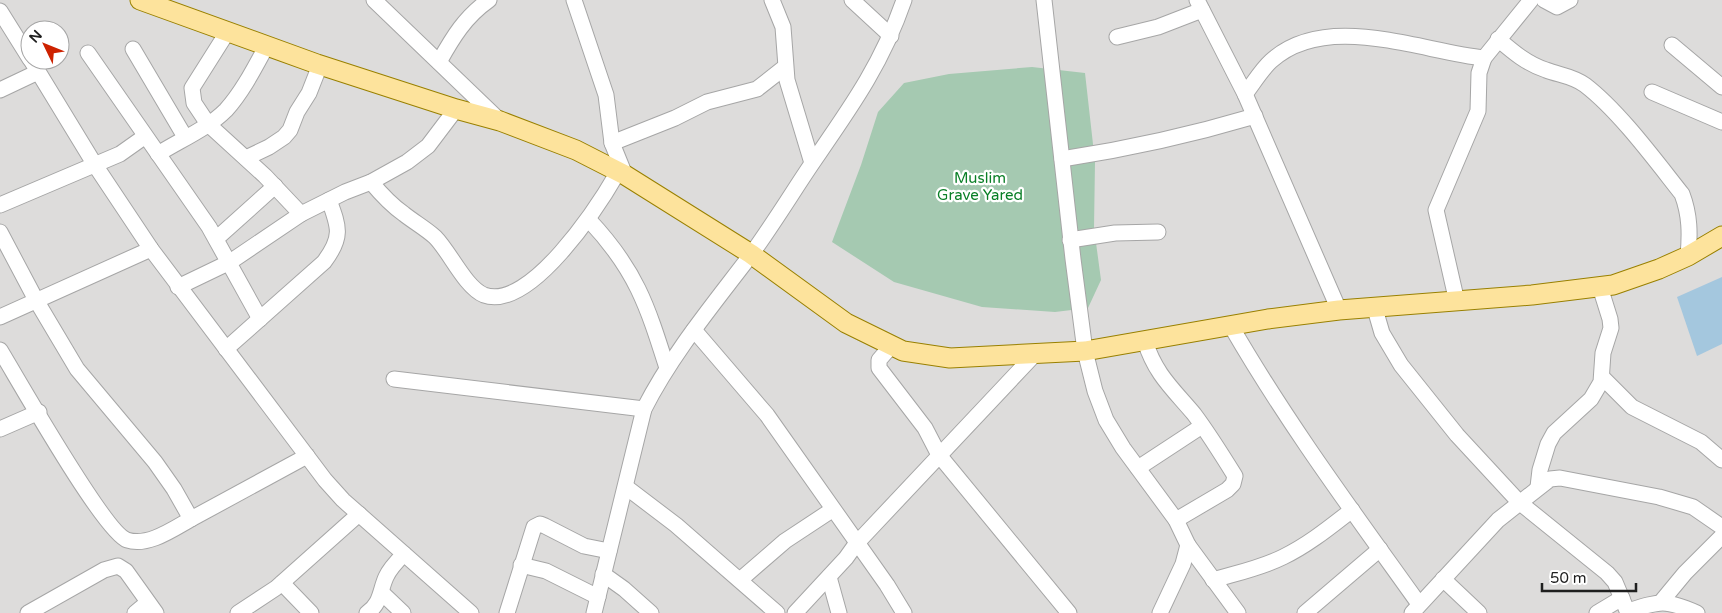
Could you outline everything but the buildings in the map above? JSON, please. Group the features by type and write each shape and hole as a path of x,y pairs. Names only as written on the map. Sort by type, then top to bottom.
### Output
{"main road":[{"path":"140,0 456,110 500,121 576,150 622,174 751,254 846,323 903,351 950,358 1085,351 1231,326 1340,310 1457,302 1613,285 1688,256 1722,236"}],"street":[{"path":"374,0 500,121"},
{"path":"439,62 454,35 471,13 489,0"},
{"path":"371,182 388,202 436,238 473,288 484,294 495,296 513,291 536,277 564,250 589,220 622,174 612,143 606,95 574,0"},
{"path":"772,0 783,27 785,67 812,163"},
{"path":"852,0 891,36"},
{"path":"594,613 602,574 626,487 644,410 667,368 751,254 868,82 891,36 904,0"},
{"path":"1044,0 1070,240 1085,351 1095,391 1106,420 1176,520 1188,545 1238,613"},
{"path":"1457,302 1436,210 1478,111 1479,73 1484,58 1531,0"},
{"path":"1544,0 1557,7 1570,0"},
{"path":"1117,36 1158,27 1200,5 1245,94 1340,310"},
{"path":"0,11 20,43"},
{"path":"228,31 192,88 194,102 208,124 275,186 301,214"},
{"path":"1245,94 1270,62 1288,49 1306,42 1365,36 1484,58"},
{"path":"1498,39 1530,63 1545,70 1570,77 1585,85 1635,137 1682,194 1686,205 1690,233 1688,256"},
{"path":"158,154 208,124 225,111 242,90 267,45"},
{"path":"1672,45 1722,87"},
{"path":"133,49 186,137"},
{"path":"88,53 216,239 260,318"},
{"path":"246,158 269,147 284,137 290,130 297,112 309,93 320,64"},
{"path":"612,143 676,118 707,102 757,89 785,67"},
{"path":"0,90 24,70"},
{"path":"37,70 95,164 151,249 325,480 464,611"},
{"path":"1652,92 1722,122"},
{"path":"178,287 230,262 301,214 371,182 407,162 428,146 456,110"},
{"path":"1062,159 1128,148 1216,128 1255,116"},
{"path":"0,205 120,154 144,137"},
{"path":"216,239 275,186"},
{"path":"226,349 324,262 333,250 338,237 338,225 329,200"},
{"path":"589,220 615,250 638,285 667,368"},
{"path":"0,232 36,300 77,369 155,462 174,489 191,519"},
{"path":"1070,240 1115,233 1158,232"},
{"path":"0,317 151,249"},
{"path":"1538,487 1540,470 1548,444 1554,433 1591,399 1598,390 1602,377 1603,353 1611,328 1600,286"},
{"path":"1375,309 1382,333 1400,365 1457,435 1519,502 1607,573 1615,582 1626,607"},
{"path":"1231,326 1260,376 1380,549 1416,609 1498,520 1550,479 1560,478 1659,497 1692,507 1722,527"},
{"path":"694,330 767,416 856,544 887,585 904,613"},
{"path":"1145,341 1149,356 1160,375 1202,426 1235,476 1233,484 1176,520"},
{"path":"892,345 879,360 879,368 925,428 939,455 1069,613"},
{"path":"0,350 95,507 126,540 139,542 158,536 307,456"},
{"path":"795,613 830,576 856,544 1035,354"},
{"path":"1602,377 1632,407 1701,442 1722,460"},
{"path":"394,379 644,410"},
{"path":"0,429 39,412"},
{"path":"1138,468 1202,426"},
{"path":"626,487 676,525 777,613"},
{"path":"740,580 785,541 832,510"},
{"path":"1213,580 1260,567 1282,558 1311,541 1352,510"},
{"path":"238,613 282,582 359,514"},
{"path":"507,613 531,533 540,524 584,546 609,552"},
{"path":"1661,602 1685,573 1722,536"},
{"path":"1160,613 1183,564 1188,545"},
{"path":"1305,613 1380,549"},
{"path":"367,613 379,601 385,578 392,566 404,554"},
{"path":"521,565 546,571 598,597"},
{"path":"28,613 112,566 118,566 126,571 151,608 135,613"},
{"path":"602,574 624,589 651,613"},
{"path":"830,576 839,613"},
{"path":"1443,579 1479,613"},
{"path":"282,582 311,613"},
{"path":"382,593 398,611"},
{"path":"1597,613 1661,602 1668,602 1697,613"}],"shaded area":[{"path":"0,0 1722,0 1722,613 0,613"}],"green space":[{"name":"Muslim Grave Yared","path":"1032,67 1085,73 1095,162 1094,228 1101,280 1088,308 1055,312 982,307 894,282 832,242 861,165 878,112 904,83 949,74"}],"water":[{"path":"1722,277 1722,344 1697,356 1677,297"}]}
